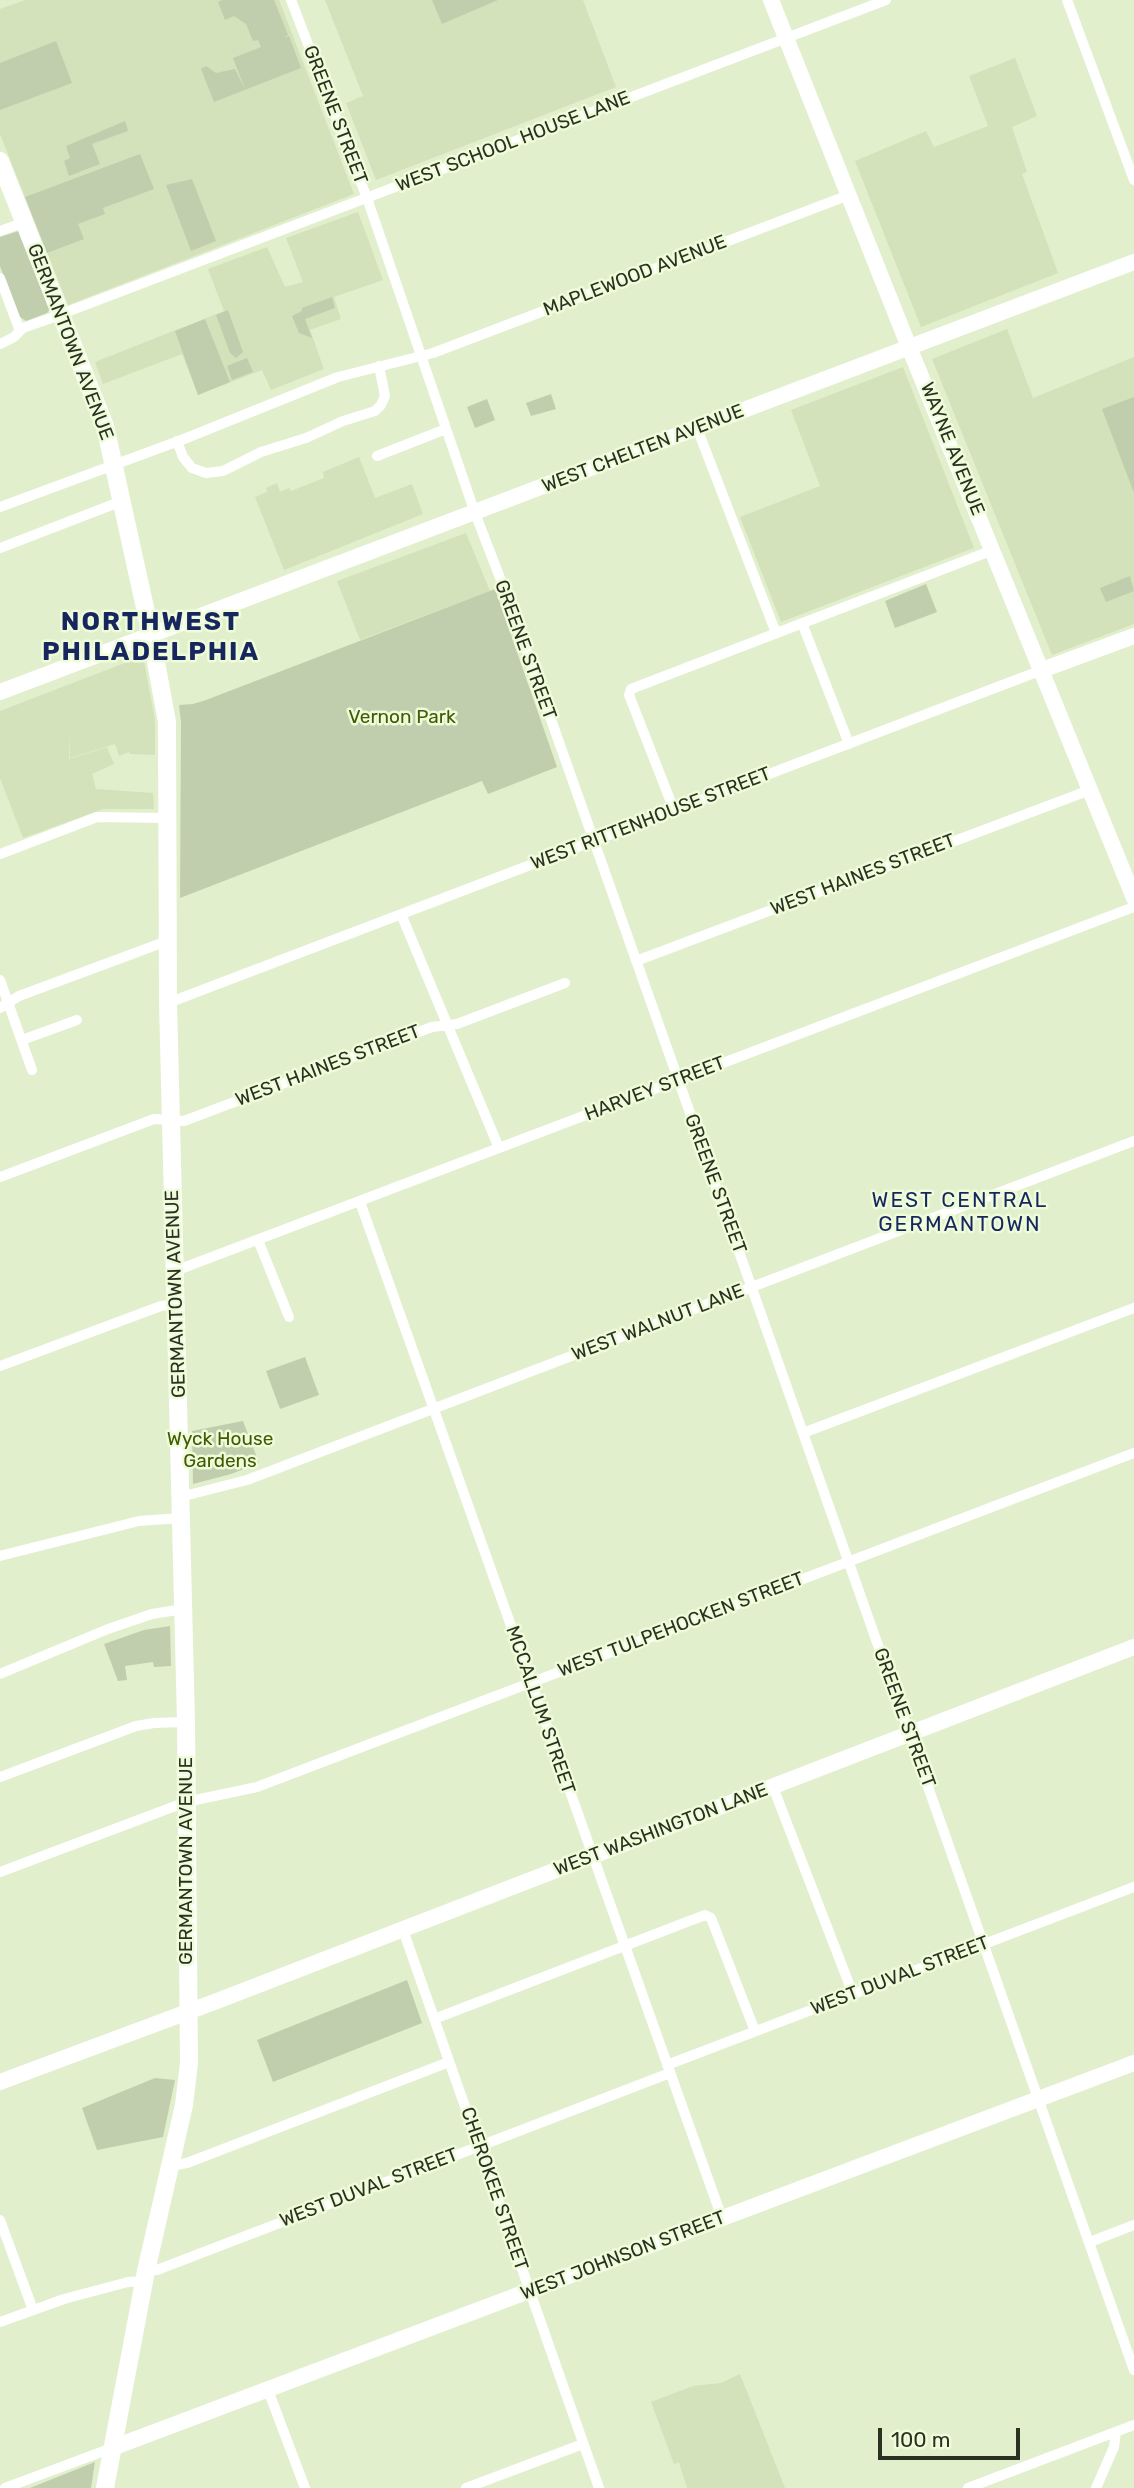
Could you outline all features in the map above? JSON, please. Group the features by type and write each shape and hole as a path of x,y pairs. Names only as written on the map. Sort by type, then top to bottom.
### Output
{"main road":[{"name":"GERMANTOWN AVENUE","path":"0,161 101,413 151,635 167,722 168,1003 186,1723 187,2086 145,2276 105,2488"}],"street":[{"name":"GREENE STREET","path":"291,0 367,198 475,513 594,841 1134,2370"},
{"name":"WAYNE AVENUE","path":"771,0 909,347 1134,898"},
{"name":"WEST SCHOOL HOUSE LANE","path":"0,344 15,337 20,331 62,314 886,0"},
{"path":"1067,0 1133,174"},
{"name":"MAPLEWOOD AVENUE","path":"0,507 338,377 421,356 849,195"},
{"path":"0,230 25,222"},
{"name":"WEST CHELTEN AVENUE","path":"0,692 1134,262"},
{"path":"0,278 20,331"},
{"path":"177,441 183,457 192,468 206,473 223,471 261,452 306,438 343,421 374,411 385,396 379,366"},
{"path":"697,428 776,634"},
{"path":"377,456 446,429"},
{"path":"0,548 122,501"},
{"path":"674,810 629,691 993,550"},
{"path":"802,623 849,744"},
{"name":"WEST RITTENHOUSE STREET","path":"168,1003 1134,636"},
{"name":"WEST HAINES STREET","path":"636,961 1090,790"},
{"path":"0,854 97,817 167,818"},
{"name":"HARVEY STREET","path":"175,1271 1134,907"},
{"path":"401,914 499,1148"},
{"path":"4,1005 19,996 167,941"},
{"path":"0,980 4,1005 22,1040 32,1070"},
{"name":"WEST HAINES STREET","path":"0,1177 153,1119 184,1121 432,1027 457,1024 565,983"},
{"path":"22,1040 77,1020"},
{"name":"WEST WALNUT LANE","path":"180,1497 235,1484 1134,1141"},
{"name":"MCCALLUM STREET","path":"360,1202 722,2218"},
{"path":"258,1240 289,1317"},
{"path":"0,1366 161,1306 176,1304"},
{"path":"803,1433 1134,1308"},
{"name":"WEST TULPEHOCKEN STREET","path":"0,1872 186,1802 257,1787 1134,1453"},
{"path":"0,1556 139,1521 181,1518"},
{"path":"0,1674 120,1624 152,1614 183,1609"},
{"name":"WEST WASHINGTON LANE","path":"0,2082 403,1930 1134,1647"},
{"path":"0,1777 136,1726 186,1723"},
{"path":"774,1787 853,1994"},
{"name":"WEST DUVAL STREET","path":"0,2322 145,2276 479,2146 755,2031 1134,1887"},
{"path":"434,2019 709,1915 755,2031"},
{"name":"CHEROKEE STREET","path":"403,1930 599,2488"},
{"path":"170,2166 187,2163 449,2062"},
{"name":"WEST JOHNSON STREET","path":"112,2448 1134,2063"},
{"path":"0,2220 33,2310"},
{"path":"1090,2242 1134,2225"},
{"path":"268,2390 304,2488"},
{"path":"968,2488 1134,2425"},
{"path":"1096,2488 1114,2447 1115,2432"},
{"path":"466,2488 583,2444"},
{"path":"5,2488 112,2448"}],"shaded area":[{"path":"25,0 279,0 354,194 68,305 0,134 0,9"},
{"path":"325,0 583,0 616,87 376,180 346,103 363,96"},
{"path":"1015,58 1037,116 1012,127 1027,172 1022,174 1058,273 921,327 855,161 926,131 934,147 988,126 969,76"},
{"path":"358,212 383,280 334,297 341,319 310,330 324,369 271,390 262,370 198,395 182,354 103,384 95,362 224,311 208,269 267,247 285,287 303,282 286,238"},
{"path":"1007,329 1033,398 1134,357 1134,624 1052,655 932,359"},
{"path":"903,367 974,548 781,622 740,517 820,486 791,410"},
{"path":"359,457 375,498 412,484 423,514 284,570 255,497 267,492 266,488 277,483 280,492 289,488 291,491 324,478 323,472"},
{"path":"466,533 490,591 360,640 337,581"},
{"path":"143,656 155,720 155,755 129,752 119,756 115,744 70,758 70,733 69,759 107,747 114,764 92,774 96,789 153,793 154,809 103,809 23,838 0,778 0,711"},
{"path":"740,2374 785,2488 687,2488 679,2462 674,2464 651,2402 693,2386 721,2383"}],"green space":[{"path":"274,0 288,35 284,38 289,36 301,68 214,102 201,69 206,66 216,73 235,69 245,89 233,58 261,47 258,40 253,41 246,24 234,16 225,20 218,2"},
{"path":"432,0 498,0 442,24"},
{"path":"56,41 72,83 0,110 0,63"},
{"path":"125,121 128,131 92,144 100,164 69,176 64,161 70,158 66,146"},
{"path":"140,154 154,189 103,208 105,214 78,224 84,239 47,253 25,197"},
{"path":"192,179 216,241 191,251 166,185"},
{"path":"19,231 50,309 47,313 26,321 19,316 0,266 0,237"},
{"path":"332,297 335,308 305,319 312,338 299,333 292,316 302,311 302,308"},
{"path":"228,310 243,352 236,358 230,353 216,315"},
{"path":"205,319 230,382 198,395 175,331"},
{"path":"247,358 253,372 232,380 227,366"},
{"path":"551,394 556,409 531,416 526,403"},
{"path":"1134,397 1134,493 1102,409"},
{"path":"487,399 495,420 475,428 467,407"},
{"path":"1130,576 1134,591 1106,602 1100,588"},
{"path":"926,584 937,612 895,628 885,601"},
{"name":"Vernon Park","path":"495,589 557,767 488,794 482,781 180,898 179,705 206,700"},
{"path":"305,1357 319,1395 280,1409 266,1371"},
{"name":"Wyck House Gardens","path":"243,1421 259,1463 193,1484 192,1431"},
{"path":"170,1626 171,1666 154,1667 153,1662 125,1666 127,1680 118,1681 104,1644 144,1630"},
{"path":"407,1980 422,2023 273,2082 257,2040"},
{"path":"155,2078 175,2080 163,2137 97,2150 82,2108"},
{"path":"95,2462 91,2488 30,2488"}],"district":[{"name":"NORTHWEST PHILADELPHIA","path":"151,637"},
{"name":"WEST CENTRAL GERMANTOWN","path":"960,1213"}]}
